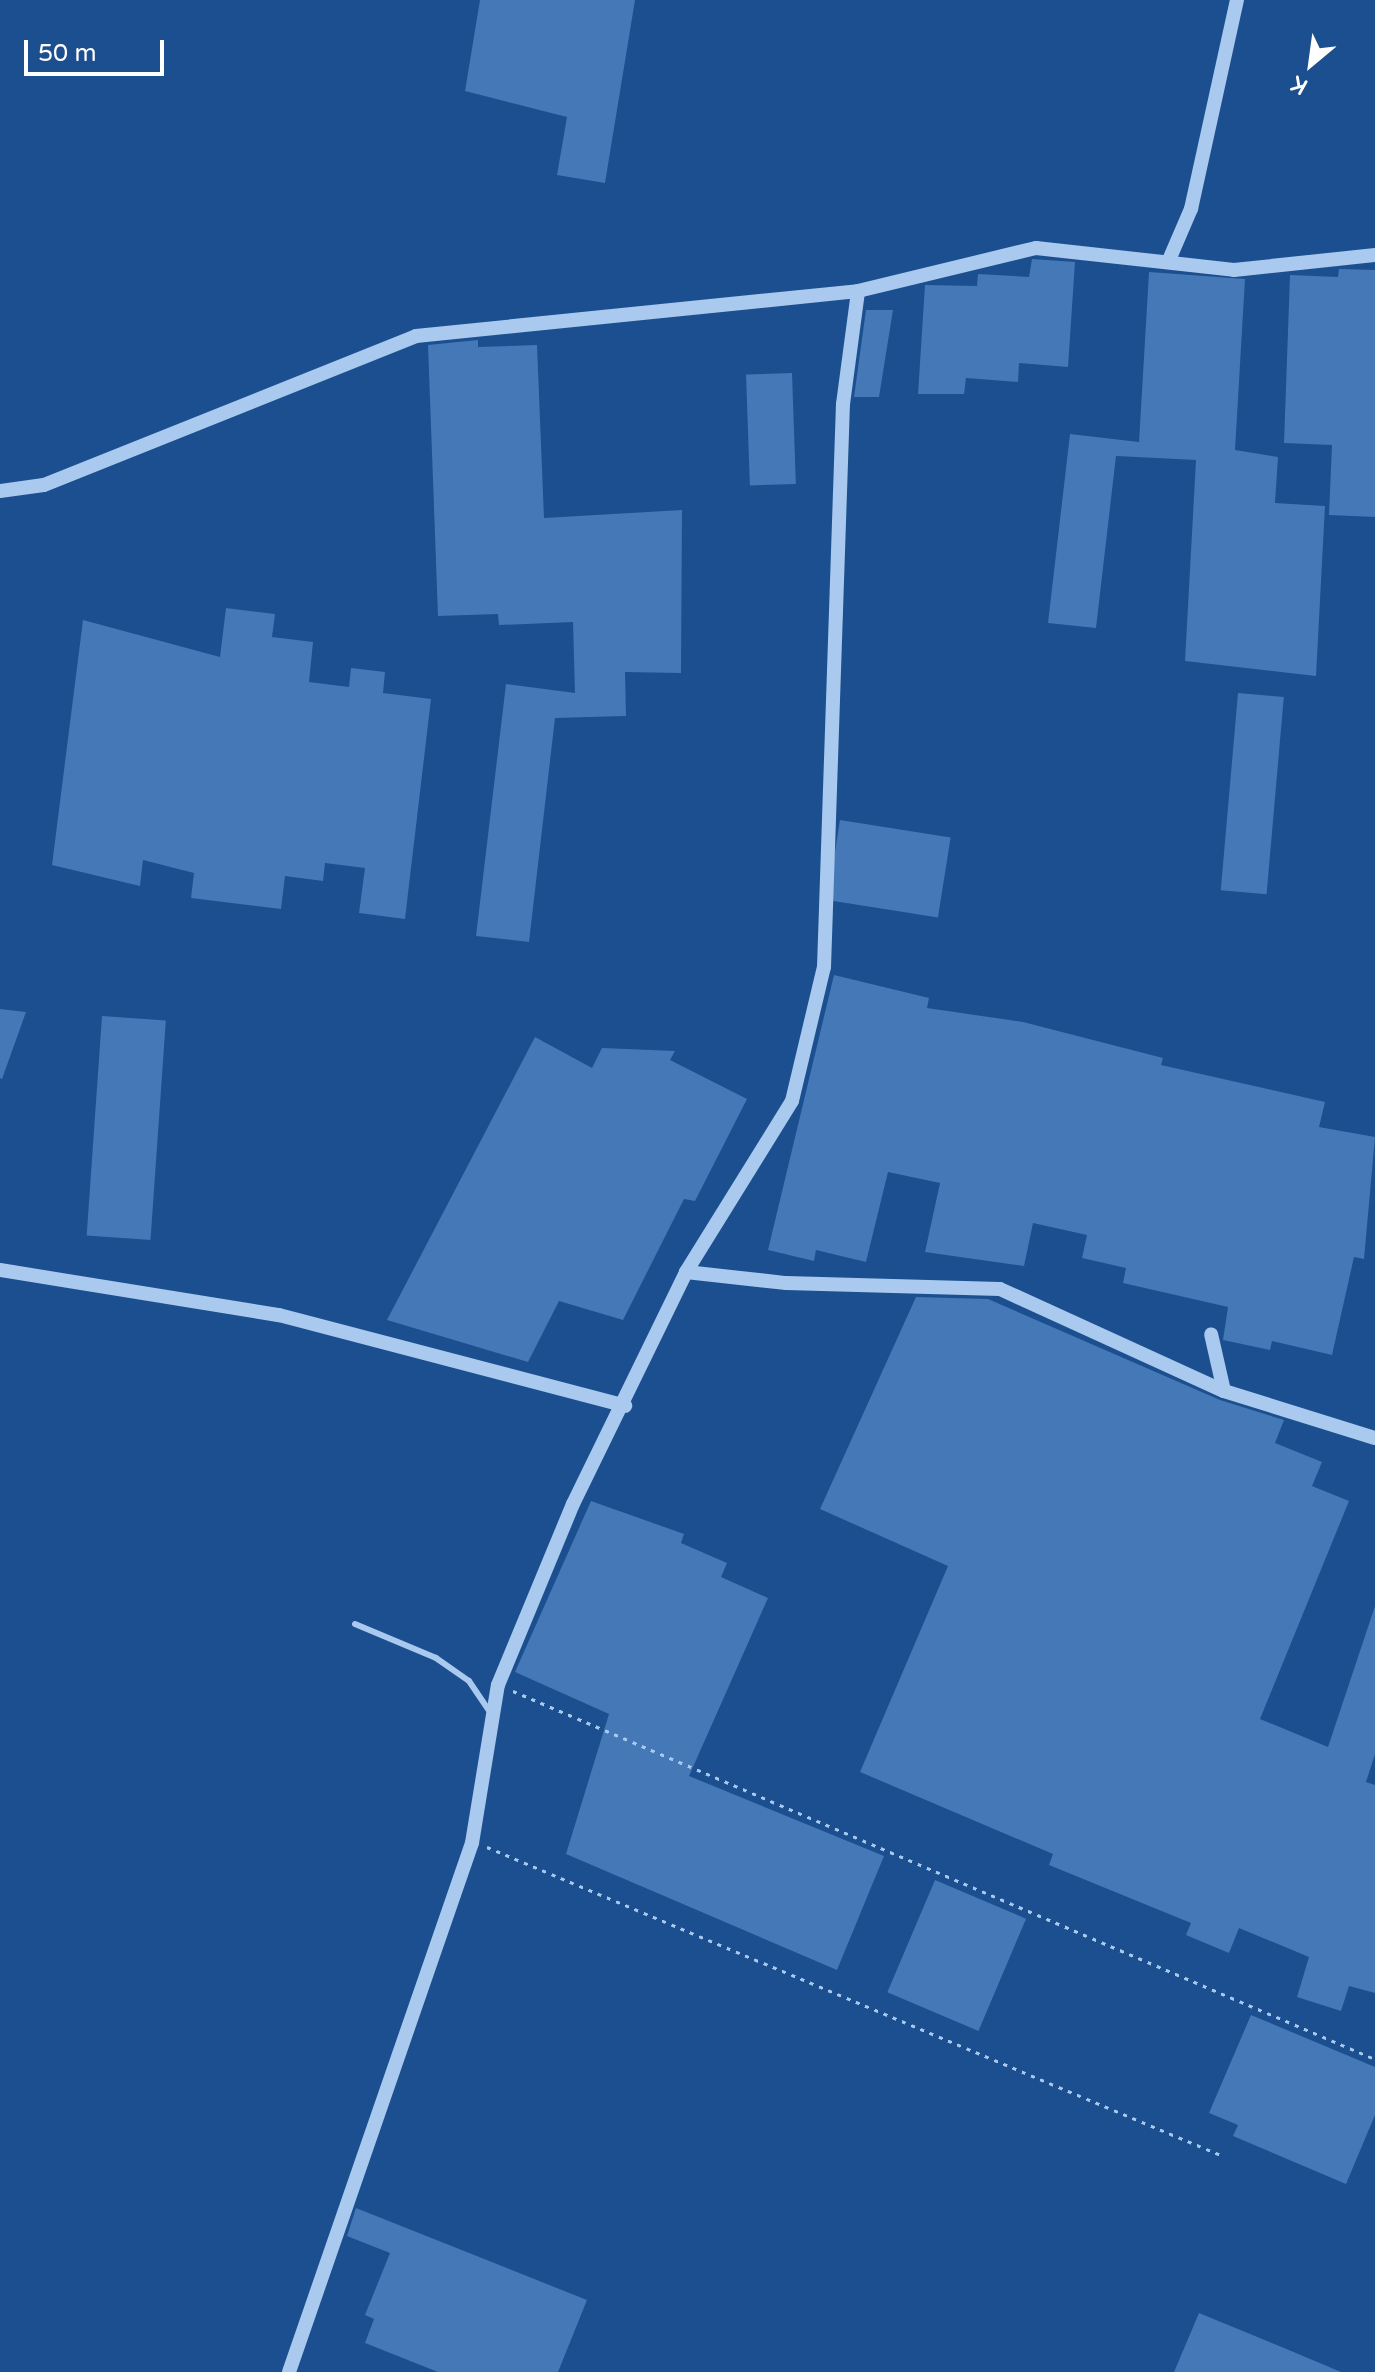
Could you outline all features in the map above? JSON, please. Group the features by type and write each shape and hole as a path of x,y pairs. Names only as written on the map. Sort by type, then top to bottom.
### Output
{"street":[{"path":"1169,260 1191,209 1237,0"},
{"path":"0,491 44,485 416,336 858,291 1036,248 1169,260 1234,270 1375,255"},
{"path":"289,2372 472,1843 498,1685 573,1504 625,1406 686,1272 792,1101 824,967 843,404 858,291"},
{"path":"0,1270 279,1315 625,1406"},
{"path":"686,1272 786,1283 1000,1289 1224,1391 1375,1438"},
{"path":"1211,1334 1224,1391"}],"lane":[{"path":"355,1624 436,1658 469,1681 492,1715"}],"path":[{"path":"498,1685 1375,2059"},
{"path":"472,1843 512,1853 1223,2156"}],"building":[{"path":"480,0 635,0 605,183 557,175 567,117 465,91"},
{"path":"1032,259 1075,262 1068,367 1019,363 1018,382 966,378 964,394 918,394 925,285 977,286 978,274 1029,277"},
{"path":"1339,269 1375,270 1375,517 1329,515 1332,445 1284,443 1290,275 1338,277"},
{"path":"1149,272 1245,279 1235,450 1278,457 1275,503 1325,506 1316,676 1185,661 1196,460 1116,456 1096,628 1048,623 1070,434 1139,442"},
{"path":"866,310 893,310 879,397 854,397"},
{"path":"478,340 478,347 537,345 544,518 682,510 681,673 625,672 626,716 555,718 529,942 476,936 506,684 575,693 573,622 499,625 498,614 438,616 428,345"},
{"path":"792,373 796,484 750,486 746,375"},
{"path":"226,608 275,614 272,637 313,642 309,682 349,687 351,668 385,672 383,693 431,699 405,919 359,913 365,868 325,863 323,881 285,876 281,909 191,898 194,873 143,860 140,886 52,865 83,620 220,657"},
{"path":"1238,693 1284,697 1267,894 1221,890"},
{"path":"840,820 951,838 938,918 827,900"},
{"path":"834,975 929,998 927,1008 1023,1022 1163,1058 1161,1065 1325,1102 1319,1127 1375,1137 1364,1259 1354,1257 1332,1355 1272,1341 1270,1350 1223,1340 1228,1307 1123,1283 1126,1268 1082,1258 1087,1235 1033,1223 1024,1266 925,1252 940,1183 888,1172 866,1262 816,1250 814,1261 768,1250"},
{"path":"0,1009 26,1012 2,1079 0,1078"},
{"path":"102,1016 166,1020 150,1240 87,1235"},
{"path":"535,1037 592,1068 602,1048 675,1051 670,1060 747,1099 695,1201 684,1199 623,1320 559,1301 528,1362 387,1320"},
{"path":"916,1297 988,1299 1220,1400 1284,1420 1275,1443 1322,1462 1312,1486 1349,1501 1260,1719 1328,1747 1375,1606 1375,1754 1366,1782 1375,1785 1375,1993 1349,1986 1341,2011 1297,1997 1309,1957 1239,1928 1229,1953 1186,1935 1191,1923 1049,1865 1053,1854 860,1772 948,1566 820,1509"},
{"path":"591,1501 684,1534 681,1543 727,1563 721,1577 768,1598 689,1776 884,1856 837,1970 566,1854 609,1714 515,1672"},
{"path":"935,1880 1026,1919 978,2031 887,1992"},
{"path":"1251,2015 1375,2067 1375,2115 1346,2184 1233,2136 1238,2125 1209,2113"},
{"path":"356,2208 587,2300 558,2372 438,2372 365,2343 374,2319 365,2315 390,2253 347,2236"},
{"path":"1199,2313 1296,2353 1341,2372 1174,2372"}]}
